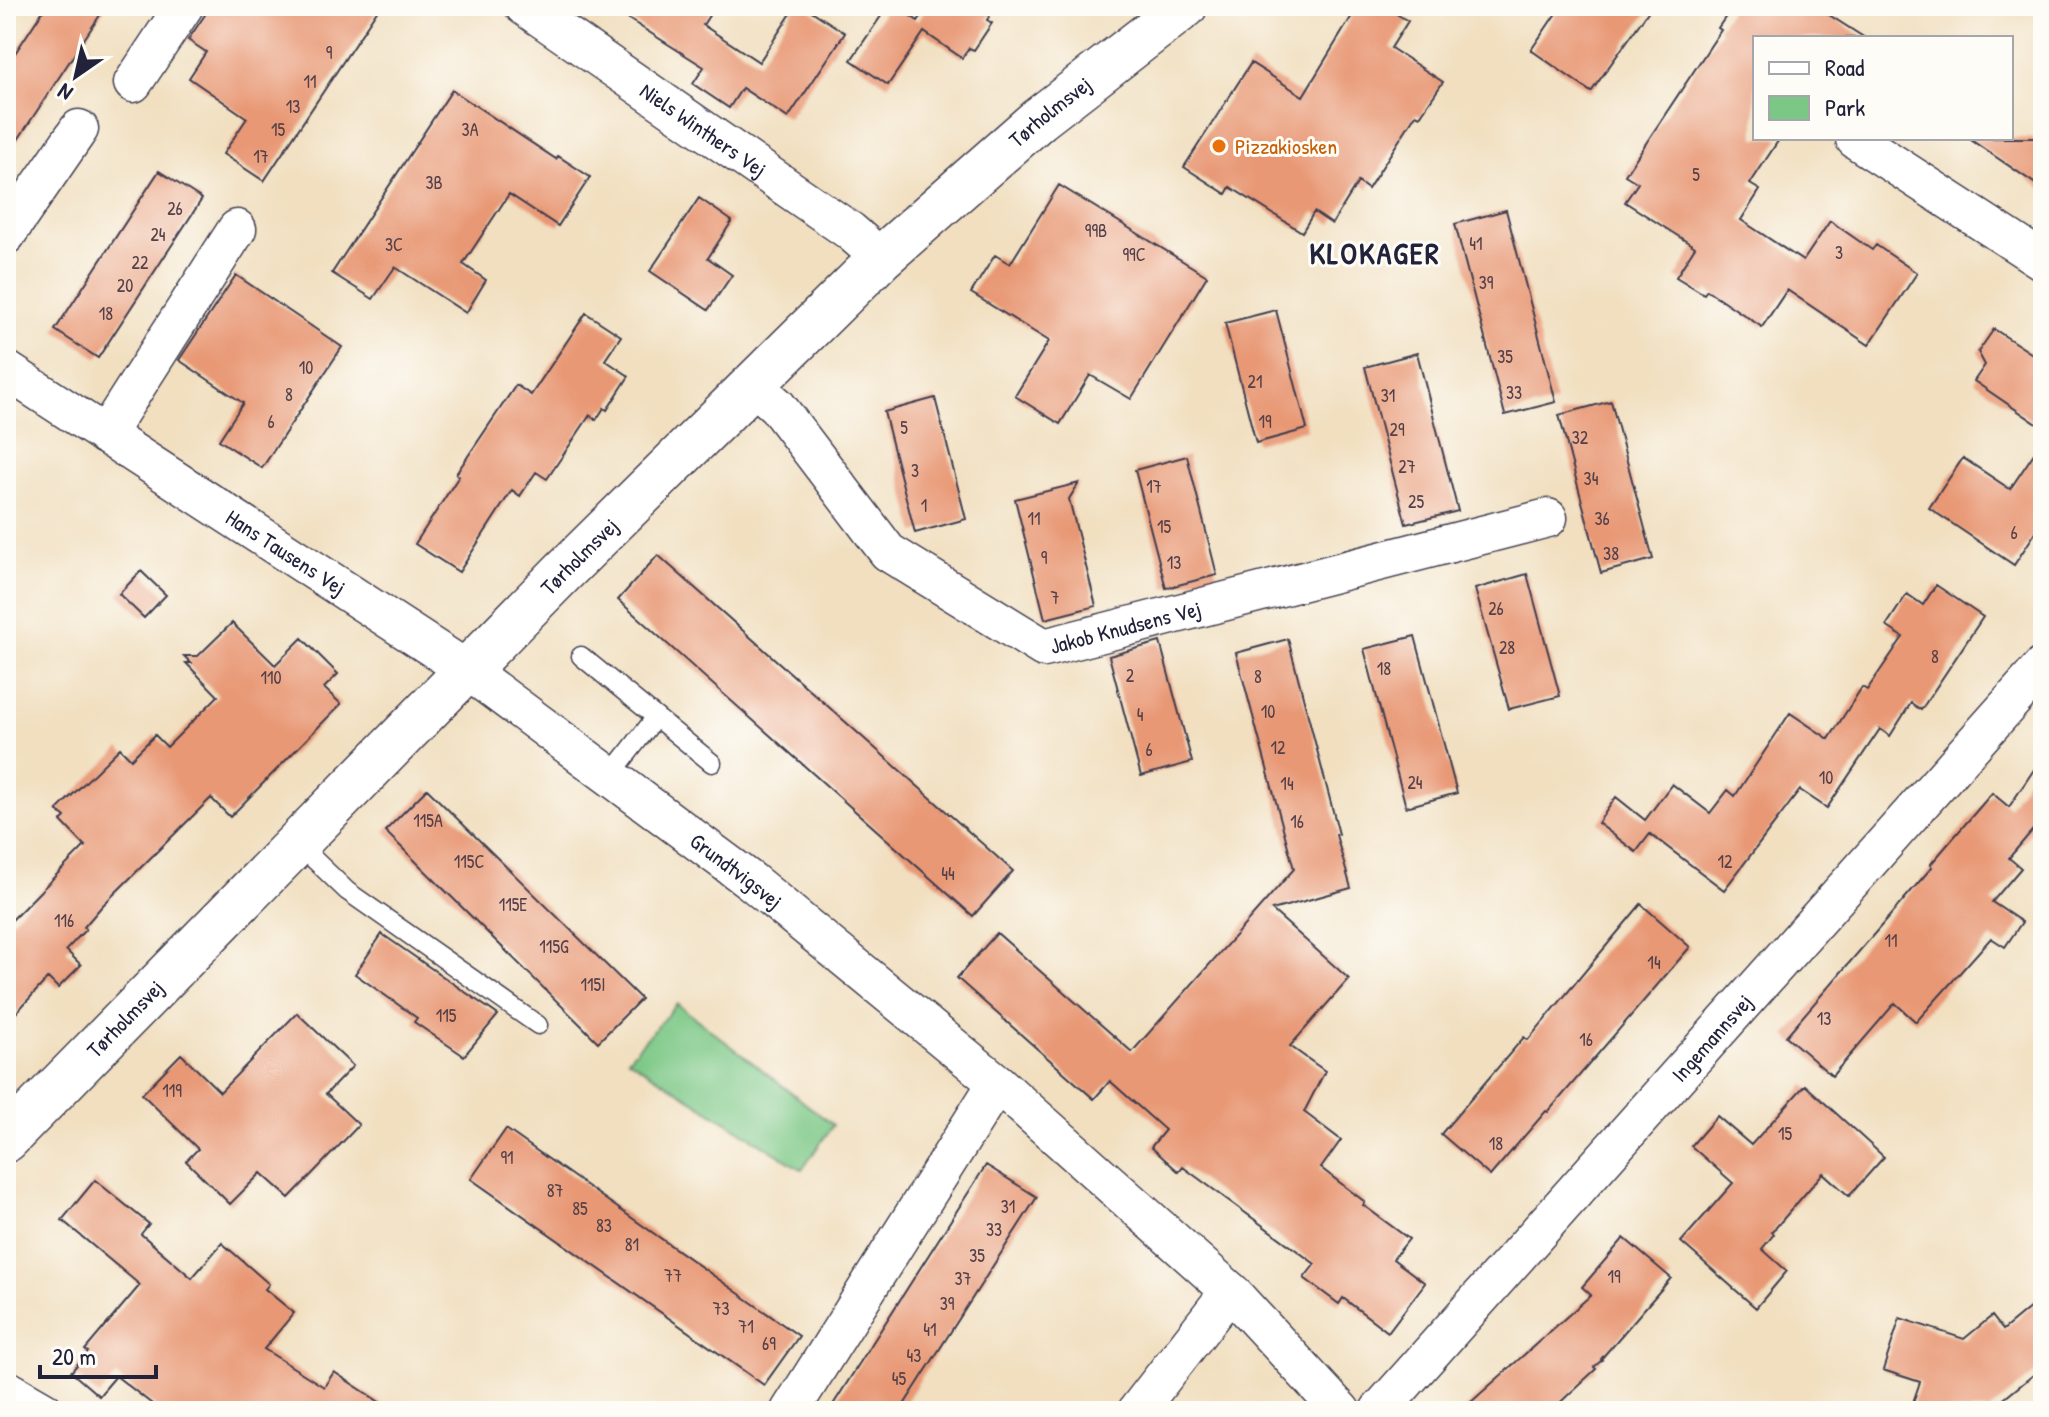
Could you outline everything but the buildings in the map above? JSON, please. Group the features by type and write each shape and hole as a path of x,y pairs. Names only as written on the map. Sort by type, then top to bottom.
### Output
{"street":[{"path":"133,83 184,6"},
{"name":"Niels Winthers Vej","path":"524,6 850,231 881,258"},
{"name":"Tørholmsvej","path":"6,1140 467,670 881,258 1039,119 1185,6"},
{"path":"6,235 79,129"},
{"path":"1857,140 2043,261"},
{"path":"105,435 237,229"},
{"name":"Hans Tausens Vej","path":"6,370 467,670"},
{"name":"Jakob Knudsens Vej","path":"752,384 777,406 888,552 1044,648 1548,518"},
{"name":"Ingemannsvej","path":"1379,1411 2043,666"},
{"name":"Grundtvigsvej","path":"467,670 751,881 997,1083 1230,1291 1341,1411"},
{"path":"790,1411 997,1083"},
{"path":"1137,1411 1230,1291"},
{"path":"6,1389 44,1411"}],"lane":[{"path":"581,656 712,763"},
{"path":"610,776 656,717"},
{"path":"297,843 347,891 538,1025"}],"green space":[{"path":"677,1004 833,1125 802,1170 628,1059"}],"place":[{"name":"Pizzakiosken","path":"1219,146"}],"district":[{"name":"KLOKAGER","path":"1375,253"}]}
